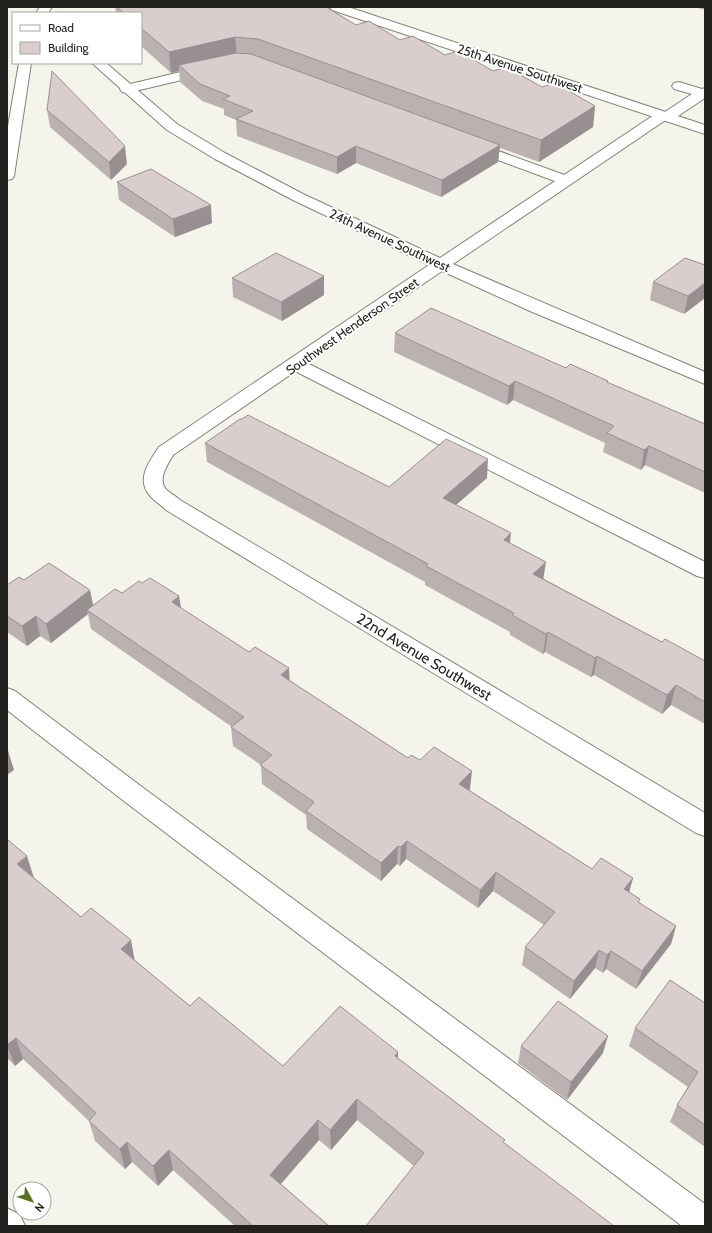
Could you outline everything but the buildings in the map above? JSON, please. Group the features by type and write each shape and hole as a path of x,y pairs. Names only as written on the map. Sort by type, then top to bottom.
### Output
{"street":[{"name":"25th Avenue Southwest","path":"336,7 705,130"},
{"path":"127,89 221,66 211,59"},
{"path":"8,169 26,64"},
{"name":"24th Avenue Southwest","path":"99,64 172,127 220,156 298,197 536,308 705,379"},
{"path":"679,86 704,93"},
{"name":"Southwest Henderson Street","path":"153,479 155,468 166,451 297,364 565,180 704,93"},
{"path":"462,142 565,180"},
{"path":"297,364 705,571"},
{"name":"22nd Avenue Southwest","path":"153,479 156,490 173,505 705,826"},
{"path":"7,697 135,796 705,1224"}]}
